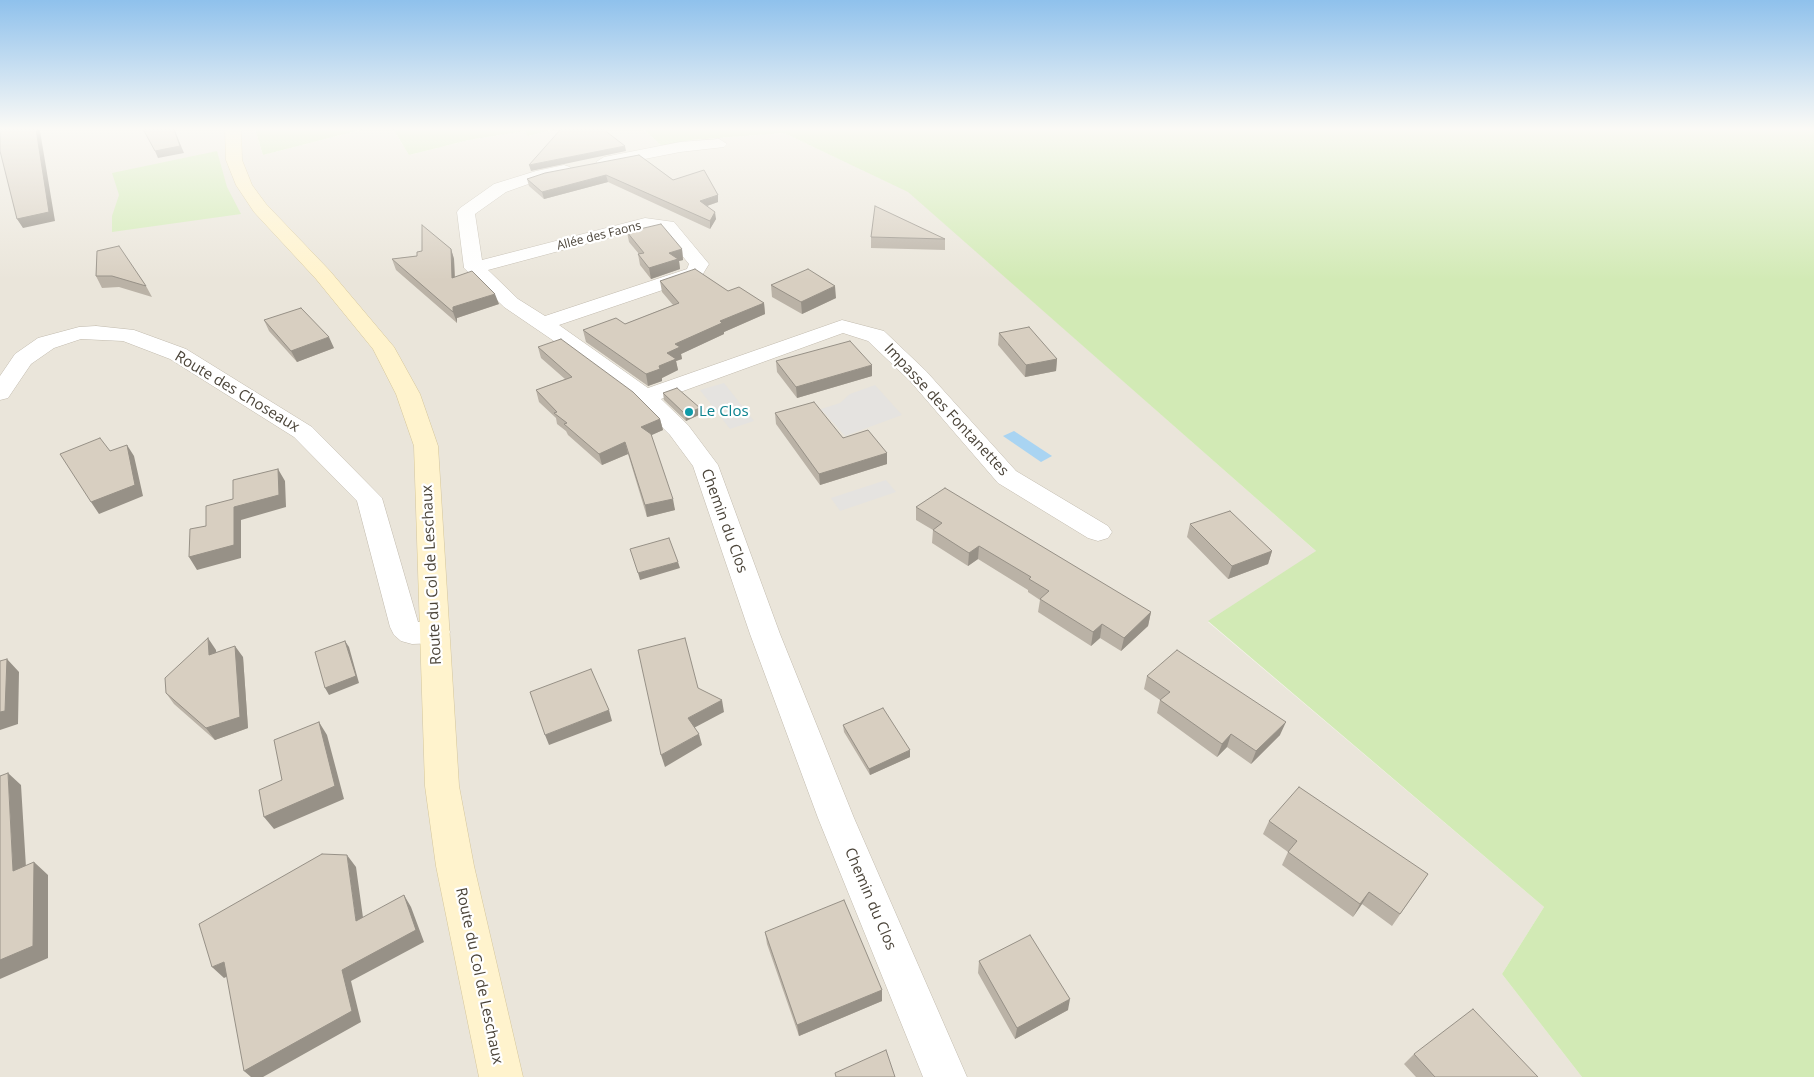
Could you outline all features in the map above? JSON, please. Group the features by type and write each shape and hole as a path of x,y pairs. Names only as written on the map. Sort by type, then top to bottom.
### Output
{"main road":[{"name":"Route du Col de Leschaux","path":"242,179 260,208 323,276 383,347 408,394 426,446 442,786 455,866 500,1077"}],"street":[{"path":"474,268 466,212 500,188 526,179"},
{"name":"Allée des Faons","path":"474,268 645,223 668,226 700,264 694,273 544,323"},
{"name":"Chemin du Clos","path":"474,268 511,303 544,323 645,397 679,430 705,465 765,634 836,818 945,1077"},
{"name":"Impasse des Fontanettes","path":"645,397 842,326 876,336 918,376 1007,476 1098,532"},
{"name":"Route des Choseaux","path":"0,393 23,359 46,343 80,333 96,332 126,335 178,354 303,432 368,498 405,627 412,633 435,632"}],"shaded area":[{"path":"0,179 882,179 909,192 1317,552 1208,622 1544,907 1502,974 1582,1077 0,1077"},
{"path":"724,383 754,421 730,429 700,390"},
{"path":"875,385 902,415 845,436 821,409 840,403 850,394"},
{"path":"886,480 896,492 840,511 831,498"}],"green space":[{"path":"114,179 225,179 241,214 112,232 112,216 119,195"},
{"path":"881,179 1814,179 1814,1077 1582,1077 1502,974 1544,907 1208,621 1316,551 908,192"}],"water":[{"path":"1014,431 1052,456 1041,462 1003,436"}],"building":[{"path":"7,179 44,179 49,212 17,219"},
{"path":"527,179 590,179 542,192"},
{"path":"616,179 709,179 718,195 700,201 715,212 710,221"},
{"path":"875,206 945,239 871,237"},
{"path":"661,224 682,249 669,253 678,259 649,268 638,254 644,253 627,232"},
{"path":"422,225 451,249 452,278 472,271 495,294 453,307 453,312 392,259 417,256 417,252 422,251"},
{"path":"119,246 146,286 112,276 96,276 97,251"},
{"path":"695,269 728,291 739,287 764,303 720,321 722,323 675,344 680,347 667,353 676,359 659,366 660,369 646,374 583,330 616,318 625,324 679,303 660,281"},
{"path":"808,269 835,286 801,302 771,285"},
{"path":"301,308 329,337 291,351 264,320"},
{"path":"1029,327 1057,359 1026,365 999,333"},
{"path":"561,339 633,392 660,419 641,427 651,434 673,499 645,505 625,442 599,454 564,424 567,423 554,413 557,412 536,390 572,377 538,347"},
{"path":"850,341 872,365 796,387 776,361"},
{"path":"677,388 700,408 685,414 663,393"},
{"path":"814,402 843,438 868,430 887,453 819,474 775,413"},
{"path":"100,438 110,451 127,445 135,485 91,502 60,454"},
{"path":"278,469 279,495 234,507 234,545 189,557 190,529 206,526 206,506 233,499 233,480"},
{"path":"945,488 1151,612 1124,638 1102,624 1093,632 1040,599 1049,591 1029,579 1031,577 979,546 969,553 933,530 942,523 916,507"},
{"path":"1230,511 1272,551 1232,566 1190,524"},
{"path":"669,538 678,562 638,573 630,549"},
{"path":"208,638 209,655 235,646 240,717 206,728 166,693 165,678"},
{"path":"685,638 698,688 722,700 688,718 699,734 661,755 638,650"},
{"path":"345,641 356,676 325,688 315,652"},
{"path":"1177,650 1286,722 1256,751 1231,734 1222,744 1160,700 1170,692 1147,676"},
{"path":"7,659 5,711 0,712 0,661"},
{"path":"591,669 609,710 545,735 530,692"},
{"path":"883,708 910,750 869,769 843,725"},
{"path":"319,722 335,786 264,817 259,790 282,780 274,740"},
{"path":"8,773 13,871 34,862 33,946 0,960 0,776"},
{"path":"1299,787 1428,874 1400,914 1369,892 1360,904 1288,852 1297,841 1269,821"},
{"path":"322,854 347,855 356,921 404,895 416,930 342,970 352,1011 244,1071 224,962 212,967 199,924"},
{"path":"844,900 882,990 797,1025 765,932"},
{"path":"1030,935 1070,999 1017,1028 979,961"},
{"path":"1473,1009 1538,1077 1435,1077 1414,1054"},
{"path":"886,1050 895,1077 836,1077 835,1073"}],"place":[{"name":"Le Clos","path":"689,412"}]}
